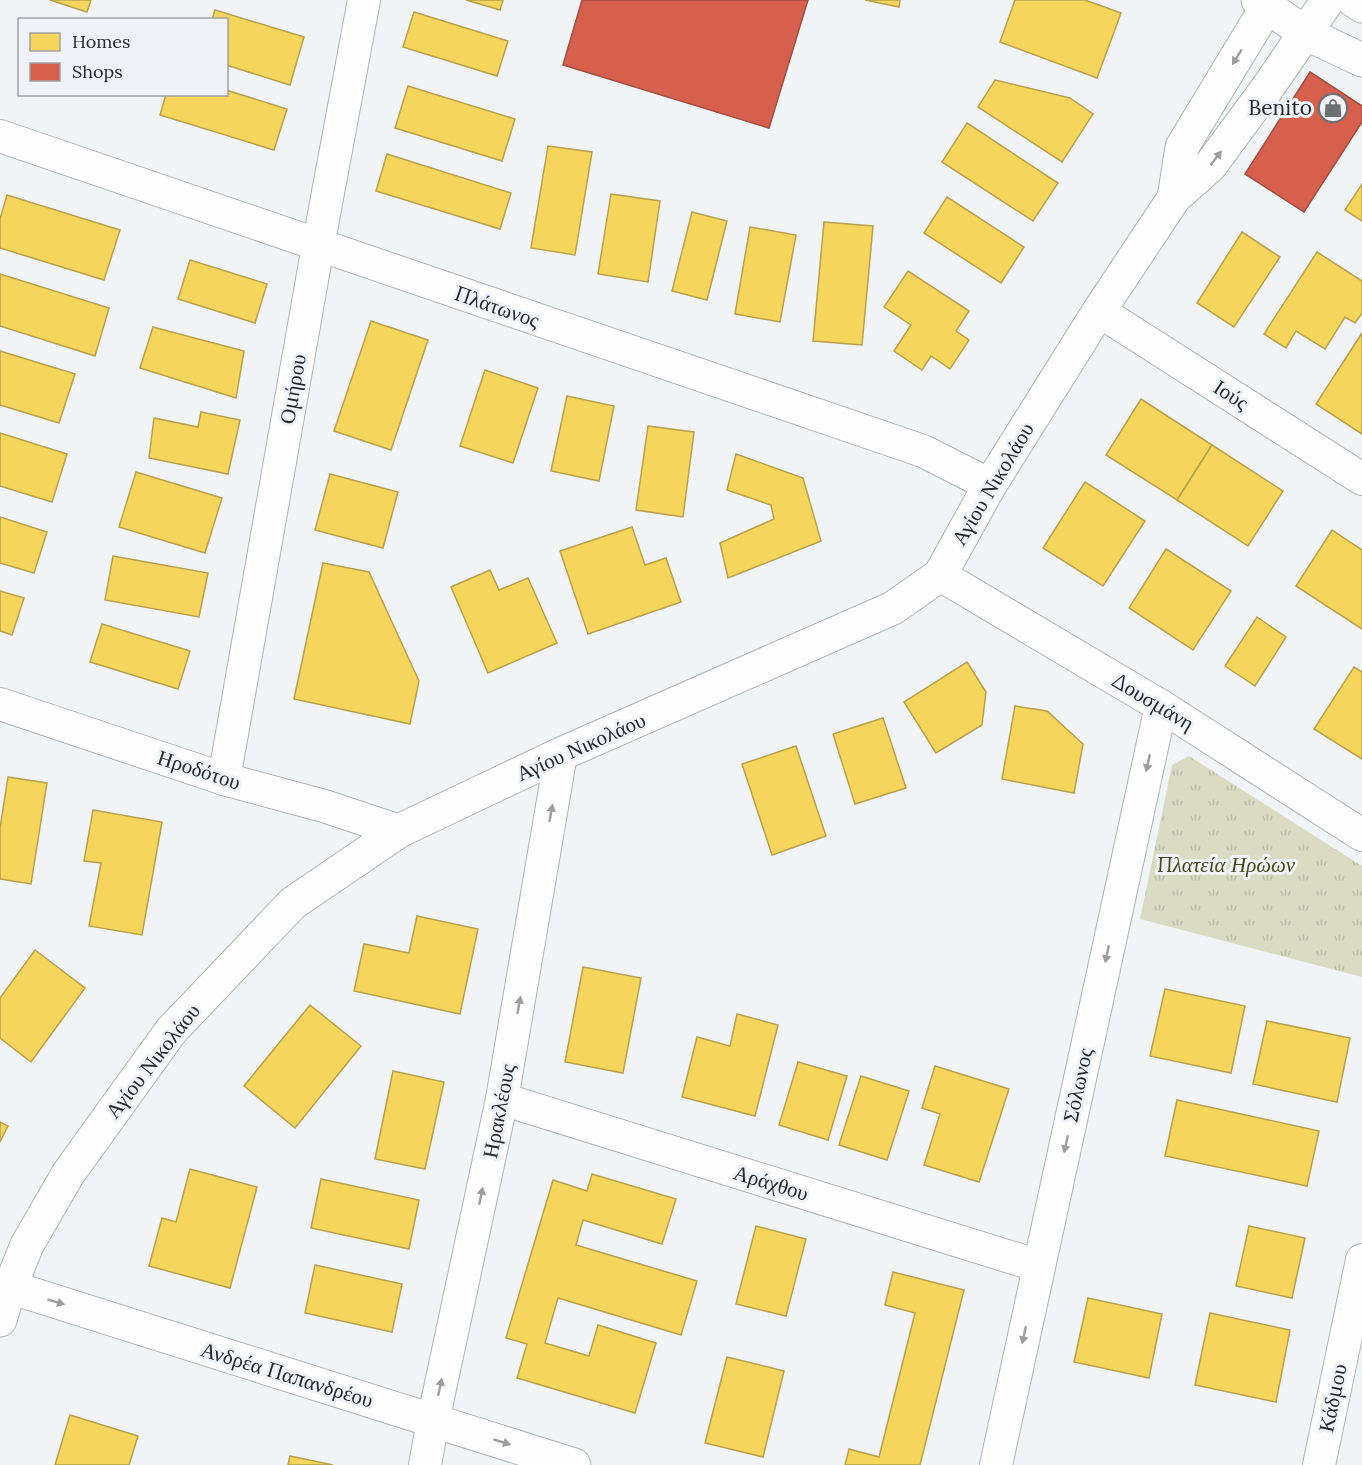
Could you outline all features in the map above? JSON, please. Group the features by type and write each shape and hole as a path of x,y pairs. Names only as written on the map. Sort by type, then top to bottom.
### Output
{"street":[{"name":"Ομήρου","path":"224,779 364,0"},
{"name":"Αγίου Νικολάου","path":"0,1320 5,1286 68,1174 171,1031 293,903 399,831 561,754 893,608 940,575 990,485 1099,311 1174,198 1210,166 1328,0"},
{"path":"1353,0 1362,6"},
{"name":"Αγίου Νικολάου","path":"1174,198 1182,147 1265,2"},
{"path":"1265,2 1305,33 1362,60"},
{"name":"Πλάτωνος","path":"0,136 923,451 990,485"},
{"name":"Ιούς","path":"1099,311 1362,479"},
{"name":"Δουσμάνη","path":"940,575 1161,706 1362,835"},
{"name":"Ηροδότου","path":"0,704 224,779 324,806 399,831"},
{"name":"Σόλωνος","path":"996,1465 1161,706"},
{"name":"Ηρακλέους","path":"425,1465 502,1099 561,754"},
{"name":"Αράχθου","path":"502,1099 1039,1266"},
{"name":"Κάδμου","path":"1319,1465 1362,1260"},
{"name":"Ανδρέα Παπανδρέου","path":"5,1286 574,1465"}],"green space":[{"name":"Πλατεία Ηρώων","path":"1189,756 1362,866 1362,977 1140,919 1172,765"}],"building: Homes":[{"path":"50,0 91,0 87,12"},
{"path":"466,0 503,0 500,10"},
{"path":"865,0 900,0 899,7"},
{"path":"1015,0 1085,0 1121,13 1097,78 1000,42"},
{"path":"215,10 304,37 290,85 228,66 228,18 213,18"},
{"path":"414,12 508,41 497,76 403,47"},
{"path":"995,80 1070,98 1093,114 1062,162 978,107"},
{"path":"408,86 515,119 502,161 395,128"},
{"path":"228,91 287,109 274,150 160,115 165,96 228,96"},
{"path":"967,123 1058,183 1033,221 942,162"},
{"path":"548,146 592,152 575,255 531,248"},
{"path":"387,154 511,193 500,229 376,191"},
{"path":"1362,184 1362,221 1345,210"},
{"path":"611,194 660,201 648,282 598,274"},
{"path":"7,195 120,230 104,280 0,248 0,219"},
{"path":"947,197 1024,247 1001,283 924,233"},
{"path":"692,212 727,221 707,300 672,291"},
{"path":"824,222 873,226 862,345 813,341"},
{"path":"750,227 796,235 780,322 735,314"},
{"path":"1242,232 1280,257 1234,327 1197,303"},
{"path":"1317,252 1362,281 1362,313 1355,323 1345,317 1325,349 1296,331 1286,348 1264,334"},
{"path":"190,260 267,284 255,323 178,299"},
{"path":"908,271 969,311 956,331 969,340 950,369 931,356 922,370 894,351 911,325 884,307"},
{"path":"0,274 109,308 95,356 0,326"},
{"path":"371,321 428,340 391,450 334,431"},
{"path":"153,327 244,351 236,398 140,368"},
{"path":"1362,333 1362,434 1316,404"},
{"path":"0,351 75,374 59,423 0,405"},
{"path":"485,370 538,388 513,463 460,446"},
{"path":"567,396 614,406 599,481 551,471"},
{"path":"1141,399 1212,445 1177,500 1106,455"},
{"path":"201,412 240,420 228,474 149,458 154,418 198,427"},
{"path":"648,426 694,432 683,517 636,510"},
{"path":"0,433 67,454 52,502 0,486"},
{"path":"1212,445 1283,491 1248,546 1177,500"},
{"path":"736,454 803,478 821,541 728,578 720,543 774,519 771,505 727,490"},
{"path":"136,472 222,498 205,553 119,527"},
{"path":"330,474 398,492 383,548 315,530"},
{"path":"1085,482 1145,521 1103,586 1043,548"},
{"path":"0,517 47,532 34,573 0,563"},
{"path":"632,527 645,565 666,558 681,602 588,634 560,551"},
{"path":"1332,530 1362,550 1362,629 1296,586"},
{"path":"1166,549 1231,591 1193,650 1129,608"},
{"path":"113,556 208,573 199,617 105,600"},
{"path":"323,563 369,572 419,681 410,724 294,699"},
{"path":"490,570 499,590 528,578 557,643 488,673 451,587"},
{"path":"0,591 24,598 12,635 0,631"},
{"path":"1257,617 1286,637 1255,686 1225,666"},
{"path":"102,624 190,651 178,689 90,662"},
{"path":"967,662 986,692 982,725 936,753 904,702"},
{"path":"1354,667 1362,672 1362,759 1314,729"},
{"path":"1015,706 1047,711 1083,744 1074,793 1002,779"},
{"path":"883,718 906,788 855,804 833,734"},
{"path":"796,746 826,836 772,855 742,764"},
{"path":"8,777 47,783 31,884 0,879 0,828"},
{"path":"93,810 162,822 142,935 89,926 101,863 84,861"},
{"path":"417,916 478,929 460,1014 354,991 364,944 409,953"},
{"path":"35,950 85,988 31,1062 0,1038 0,998"},
{"path":"583,967 641,978 623,1073 565,1062"},
{"path":"1165,989 1245,1006 1231,1073 1150,1056"},
{"path":"310,1005 361,1046 295,1128 244,1086"},
{"path":"737,1014 778,1025 755,1116 682,1097 697,1037 730,1046"},
{"path":"1267,1021 1350,1038 1337,1102 1253,1084"},
{"path":"798,1062 847,1076 828,1140 779,1125"},
{"path":"935,1066 1009,1089 979,1182 924,1165 940,1114 922,1108"},
{"path":"393,1071 444,1082 425,1169 375,1159"},
{"path":"861,1076 909,1091 887,1160 839,1145"},
{"path":"1177,1100 1319,1131 1307,1186 1165,1156"},
{"path":"0,1122 8,1126 0,1142"},
{"path":"190,1169 257,1187 230,1288 149,1266 162,1218 176,1222"},
{"path":"592,1174 676,1199 662,1244 583,1220 576,1245 697,1281 681,1335 558,1298 545,1343 589,1356 598,1325 656,1343 635,1413 517,1378 527,1344 506,1338 553,1180 587,1191"},
{"path":"321,1179 419,1200 409,1249 311,1228"},
{"path":"756,1226 806,1239 786,1316 736,1304"},
{"path":"1249,1226 1305,1238 1292,1298 1236,1286"},
{"path":"315,1265 402,1284 392,1332 305,1313"},
{"path":"893,1272 964,1290 920,1465 845,1465 849,1449 879,1457 915,1313 885,1305"},
{"path":"1088,1298 1162,1314 1149,1378 1074,1362"},
{"path":"1210,1313 1290,1330 1276,1402 1195,1385"},
{"path":"727,1357 784,1371 763,1457 705,1443"},
{"path":"70,1415 138,1436 129,1465 55,1465"},
{"path":"290,1456 333,1465 288,1465"}],"building: Shops":[{"path":"582,0 808,0 769,128 563,65"},
{"path":"1310,72 1362,106 1362,122 1304,212 1245,174"}],"place":[{"name":"Benito","path":"1333,108"}]}
